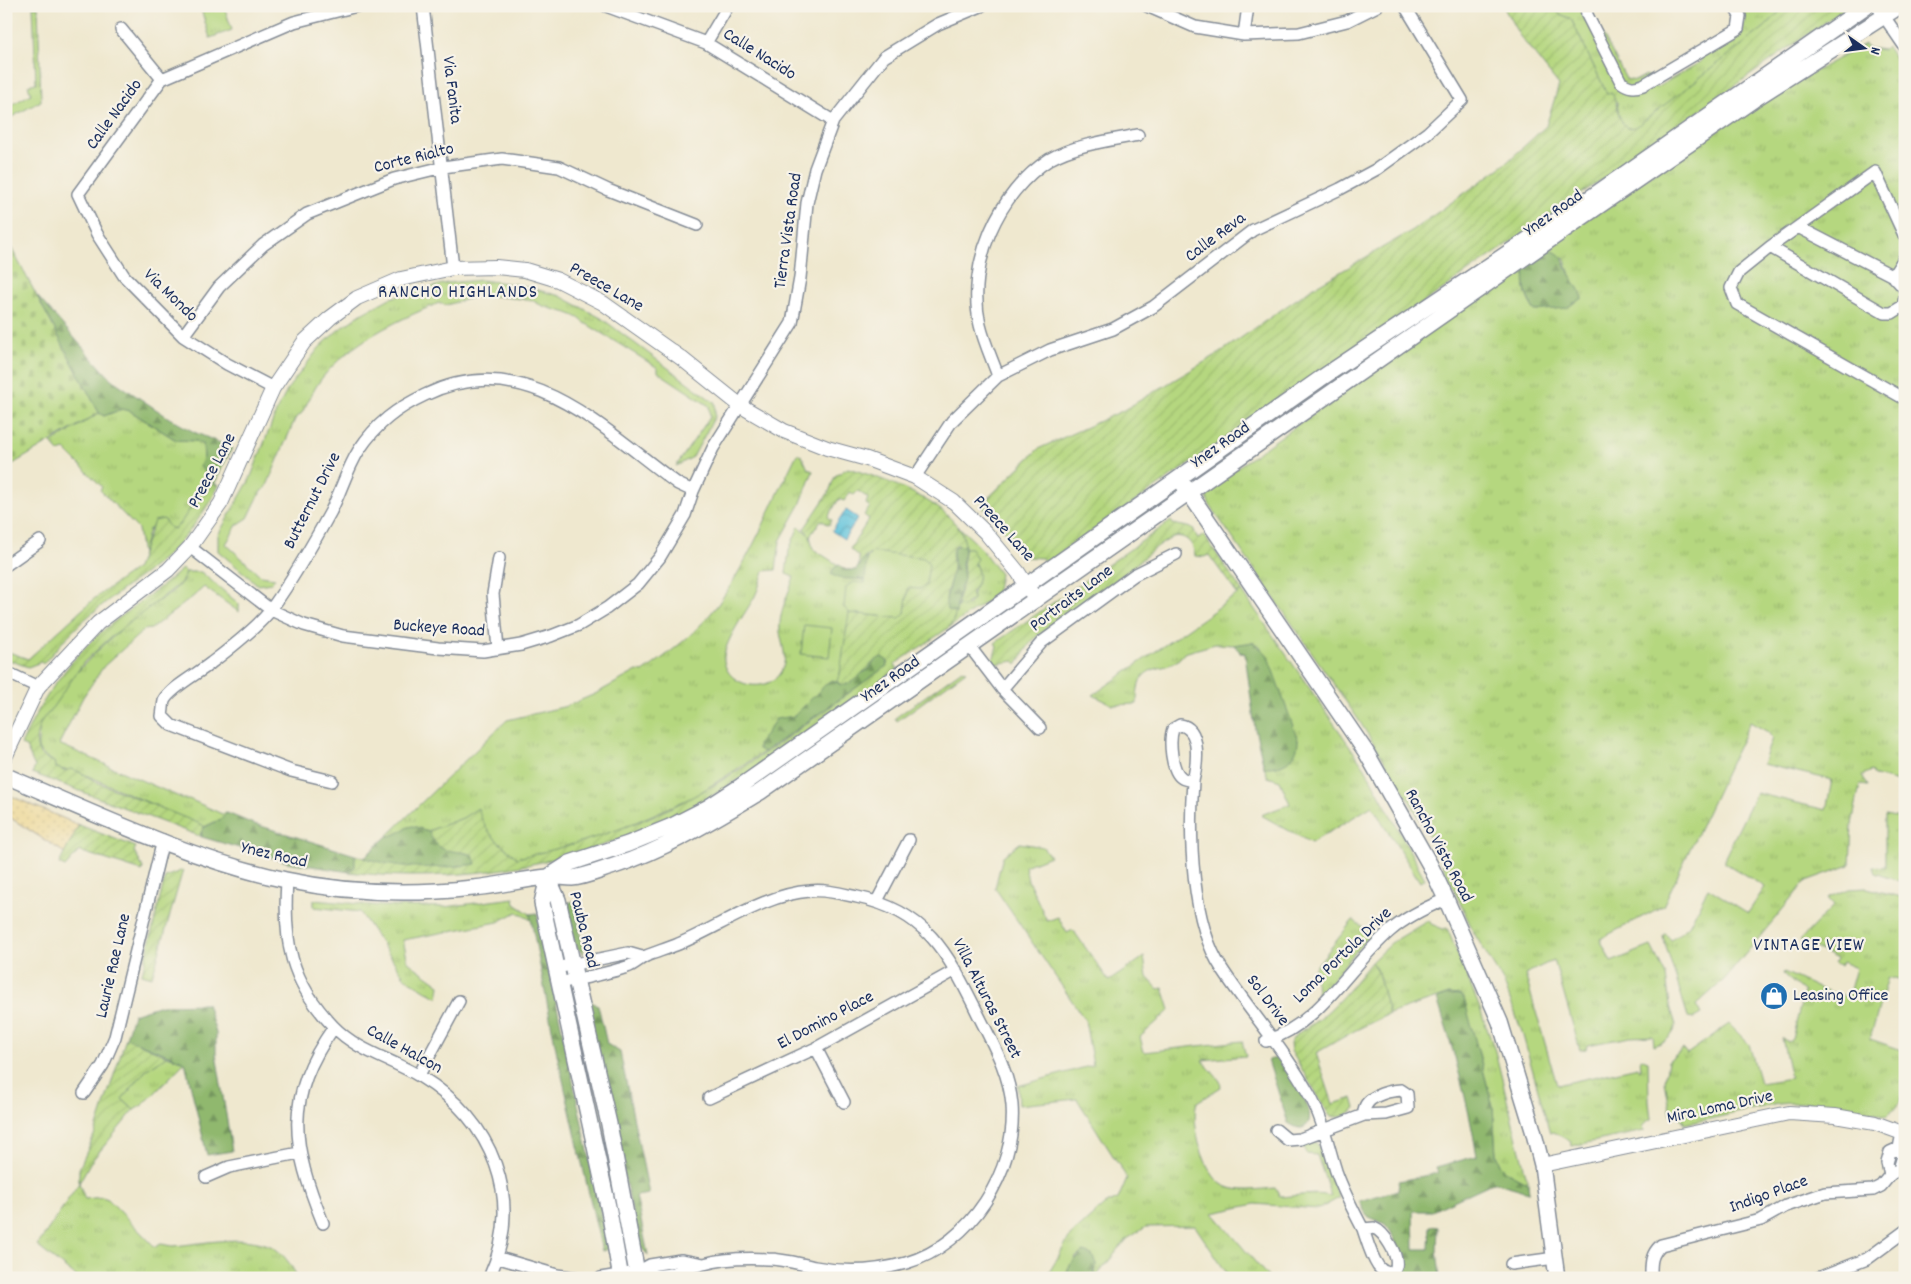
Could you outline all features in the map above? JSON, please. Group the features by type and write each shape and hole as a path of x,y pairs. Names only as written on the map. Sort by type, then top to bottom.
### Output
{"main road":[{"name":"Ynez Road","path":"548,877 570,862 628,844 672,826 706,808 1320,379 1590,198 1866,6"},
{"name":"Ynez Road","path":"6,776 225,864 287,880 389,892 472,888 548,877 574,878 616,865 658,848 705,825 760,792 1745,105 1880,12 1900,6"},
{"name":"Rancho Vista Road","path":"1179,479 1366,752 1430,866 1446,899 1500,1022 1542,1165 1556,1278"},
{"name":"Pauba Road","path":"548,877 558,900 609,1124 637,1275"},
{"name":"Pauba Road","path":"548,877 542,903 609,1211 620,1276"}],"street":[{"name":"Calle Nacido","path":"78,194 162,79 294,22 357,6"},
{"name":"Via Fanita","path":"423,6 443,167 453,268"},
{"name":"Calle Nacido","path":"606,6 706,43 833,121"},
{"path":"706,43 728,6"},
{"name":"Tierra Vista Road","path":"741,406 792,323 800,278 806,203 815,169 833,121 884,57 938,24 981,6"},
{"path":"1147,6 1195,27 1244,34 1299,33 1348,20 1377,6"},
{"path":"1244,34 1248,6"},
{"name":"Calle Reva","path":"915,477 952,421 998,376 1050,350 1113,329 1153,307 1253,230 1340,190 1377,169 1427,133 1462,100 1404,6"},
{"path":"1586,6 1586,15 1621,82 1627,86 1637,87 1738,29 1740,16 1734,6"},
{"path":"1880,12 1905,46"},
{"path":"121,29 162,79"},
{"path":"998,376 980,325 977,282 987,240 1000,212 1019,184 1051,159 1095,143 1138,134"},
{"name":"Corte Rialto","path":"183,336 219,287 263,245 307,214 394,179 443,167 502,159 559,167 608,190 696,225"},
{"path":"1905,237 1875,172 1770,247 1739,272 1731,288 1737,304 1905,399"},
{"name":"Via Mondo","path":"78,194 97,234 124,276 183,336 228,364 273,388"},
{"path":"1798,227 1893,276 1905,289"},
{"path":"1770,247 1884,312 1892,313 1904,304"},
{"path":"1893,276 1905,256"},
{"name":"Preece Lane","path":"6,755 38,687 98,624 168,570 190,547 221,503 273,388 304,342 330,318 357,298 401,279 453,268 496,267 525,270 558,280 603,303 681,358 741,406 784,431 827,448 867,458 915,477 954,502 986,533 1036,600"},
{"name":"Butternut Drive","path":"332,781 291,771 191,734 171,725 162,716 164,700 175,689 212,663 271,610 304,560 332,509 348,470 375,428 404,405 450,385 494,380 517,382 563,399 678,484 693,491"},
{"name":"Buckeye Road","path":"190,547 271,610 304,625 343,636 460,651 521,646 579,625 608,608 630,590 660,557 675,534 713,448 741,406"},
{"path":"6,565 40,541"},
{"name":"Portraits Lane","path":"1002,689 1042,642 1134,575 1176,554"},
{"path":"498,649 494,594 499,558"},
{"path":"970,647 1002,689 1040,728"},
{"path":"6,672 38,687"},
{"name":"Sol Drive","path":"1193,781 1191,816 1198,904 1207,939 1221,968 1311,1097 1324,1129 1336,1171 1363,1229"},
{"name":"Laurie Rae Lane","path":"84,1093 103,1065 115,1037 162,840"},
{"path":"877,901 909,840"},
{"name":"Calle Halcon","path":"287,880 284,918 286,938 296,972 311,998 334,1027 362,1049 419,1075 447,1094 484,1136 496,1162 503,1191 505,1224 498,1258 489,1278"},
{"name":"Villa Alturas Street","path":"558,976 574,972 630,966 642,957 676,945 778,897 810,890 877,901 907,915 937,941 956,970 1004,1067 1010,1097 1011,1127 1007,1157 996,1180 971,1222 925,1255 907,1263 878,1269 818,1273 770,1259 740,1258 704,1264 683,1272 652,1277 637,1275 601,1278"},
{"name":"Loma Portola Drive","path":"1270,1040 1307,1017 1334,993 1390,930 1408,918 1446,899"},
{"name":"El Domino Place","path":"709,1098 816,1048 956,970"},
{"path":"419,1075 459,1001"},
{"path":"323,1223 299,1153 297,1116 302,1088 310,1066 334,1027"},
{"path":"816,1048 844,1102"},
{"name":"Mira Loma Drive","path":"1542,1165 1789,1112 1859,1120 1874,1123 1903,1134"},
{"path":"1276,1130 1288,1140 1300,1139 1364,1115"},
{"name":"Indigo Place","path":"1651,1278 1653,1252 1661,1245 1762,1220 1786,1206 1825,1193 1873,1190 1881,1186 1890,1175 1887,1163 1890,1152 1899,1148 1903,1134"},
{"path":"206,1177 229,1167 299,1153"},
{"path":"1818,1278 1867,1259 1905,1231"},
{"path":"498,1258 557,1276 578,1278"},
{"path":"1511,1264 1554,1258"}],"green space":[{"path":"33,6 38,6 41,101 6,120 6,108 31,94 28,85 36,83"},
{"path":"200,6 224,6 232,30 210,38"},
{"path":"1503,6 1550,6 1560,14 1571,19 1607,94 1611,92 1614,97 1621,120 1627,128 1636,127 1765,27 1785,6 1842,6 1844,9 1614,171 1046,563 1042,558 1024,557 1009,536 981,505 1038,449 1122,411 1218,354 1311,289 1413,230 1504,165 1546,126 1559,85 1519,35"},
{"path":"1550,6 1577,6 1592,9 1593,16 1626,79 1635,81 1646,75 1656,88 1702,61 1699,56 1742,32 1745,18 1743,6 1785,6 1765,27 1636,128 1627,128 1620,122 1617,102 1607,94 1571,19 1560,14"},
{"path":"1865,44 1868,48 1884,50 1887,47 1905,72 1905,784 1875,776 1871,771 1862,775 1868,786 1860,785 1852,824 1850,865 1806,881 1724,980 1696,1005 1701,1014 1694,1018 1688,1017 1663,937 1665,933 1671,940 1689,926 1708,888 1748,913 1765,887 1725,863 1725,857 1756,793 1826,810 1832,780 1763,764 1772,738 1768,732 1750,722 1663,906 1600,939 1611,962 1651,946 1666,976 1670,1006 1676,1025 1671,1036 1654,1046 1653,1036 1630,1037 1587,1045 1586,1049 1580,1050 1554,960 1525,974 1557,1085 1638,1067 1638,1069 1641,1069 1640,1058 1648,1061 1651,1119 1643,1127 1644,1131 1572,1146 1571,1142 1554,1132 1550,1133 1522,1032 1504,983 1474,933 1435,848 1411,803 1358,719 1209,504 1206,495 1208,488 1526,263 1524,276 1526,294 1535,311 1583,298 1570,275 1565,259 1544,248 1757,103"},
{"path":"6,238 99,413 6,468"},
{"path":"1544,248 1560,255 1583,298 1566,308 1535,311 1527,294 1525,282 1526,263"},
{"path":"480,280 516,284 560,296 601,318 715,403 715,416 693,457 676,466 710,417 709,406 658,372 658,368 579,318 545,307 532,300 482,295 446,305 439,303 391,325 361,343 334,365 316,386 301,414 295,419 266,488 261,491 248,518 237,525 226,544 261,576 275,578 271,583 258,585 218,551 218,535 250,479 277,410 289,387 319,348 337,331 361,314 390,298 447,283"},
{"path":"37,296 111,379 169,418 194,432 232,448 221,470 211,476 206,474 200,466 204,457 203,445 196,441 176,440 130,411 122,409 104,416 99,413"},
{"path":"122,409 130,411 176,440 196,441 203,445 204,457 200,466 216,474 221,470 215,483 210,483 184,519 174,529 169,527 149,529 142,555 138,529 100,490 102,487 65,450 59,452 51,443 99,413 104,416"},
{"path":"797,454 802,456 808,469 813,471 800,505 780,541 776,570 764,571 755,596 727,646 724,661 727,670 740,682 758,685 774,680 783,668 784,658 780,618 794,577 786,574 789,550 799,526 810,536 813,549 846,570 856,570 867,558 893,662 764,752 693,797 618,830 561,849 517,858 488,831 477,809 463,818 428,831 409,827 396,836 387,836 507,720 567,706 595,694 637,671 643,672 694,632 719,603 731,585 761,530"},
{"path":"848,468 899,486 918,495 950,518 960,531 965,546 956,545 953,549 953,569 946,599 948,610 956,613 950,627 895,664 898,669 737,781 680,813 642,830 602,845 561,857 476,873 390,876 349,872 355,867 355,855 400,866 445,867 476,864 473,855 442,848 428,831 463,818 478,808 488,831 517,858 585,841 629,826 692,797 742,768 887,666 888,661 882,657 847,684 841,685 837,681 840,673 849,613 900,618 905,613 908,588 873,552 863,559 859,567 859,557 850,549 869,519 864,515 870,507 866,504 868,498 858,491 854,495 850,492 844,501 839,499 828,517 832,520 829,525 821,520 810,536 804,529 829,492 835,476"},
{"path":"210,483 219,485 202,514 172,551 84,620 43,664 41,662 28,667 6,659 6,651 28,659 95,598 137,568 154,521 164,519 169,527 174,529 180,524 204,487"},
{"path":"1171,521 1173,524 1193,528 1198,539 1204,535 1242,591 1237,594 1209,555 1204,557 1195,556 1193,548 1188,541 1182,537 1173,537 1158,546 1123,575 1056,621 1031,642 1017,664 1014,661 994,664 991,660 994,657 997,646 995,643"},
{"path":"958,526 979,546 1000,574 996,595 950,627 958,605 968,605 973,599 978,579 976,565 968,548 965,548 963,536"},
{"path":"962,544 965,548 962,564 964,579 958,596 956,613 948,610 945,604 953,569 953,548"},
{"path":"965,548 971,548 977,559 974,563 978,571 978,578 976,586 971,593 973,599 962,607 958,605 958,601 964,577 963,559"},
{"path":"873,552 924,558 929,564 926,585 920,589 908,588 905,613 900,618 849,613 844,607 846,587 853,582 865,583 867,558"},
{"path":"867,558 866,580 838,578 831,574 834,568 839,565 846,570 856,570 863,559"},
{"path":"182,569 186,572 181,583 111,637 84,662 41,722 37,733 37,745 40,754 54,762 55,767 64,771 71,769 79,772 99,783 203,825 204,827 200,834 202,837 32,773 35,767 26,747 21,745 45,699 76,657 100,633"},
{"path":"186,572 201,572 239,604 239,612 204,587 151,629 144,630 104,666 83,697 59,744 184,799 189,799 222,814 227,813 221,819 204,827 79,772 59,769 53,761 38,749 41,721 81,668 121,630 177,587"},
{"path":"1242,591 1365,768 1425,879 1420,882 1372,806 1311,843 1261,815 1290,804 1280,781 1268,777 1264,767 1282,764 1298,740 1260,646 1253,643 1215,644 1184,653 1177,661 1147,673 1138,689 1137,704 1113,705 1093,695"},
{"path":"804,625 832,628 829,657 801,654"},
{"path":"1253,642 1267,654 1298,740 1292,757 1277,766 1264,767 1255,729 1245,654 1240,652 1234,645"},
{"path":"877,658 886,658 887,666 764,752 758,749 758,745 776,719 794,716 828,682 833,680 841,685 868,670"},
{"path":"962,670 966,671 897,721 895,718"},
{"path":"227,813 251,823 355,855 355,867 349,872 287,862 202,837 201,829 221,819"},
{"path":"1885,815 1905,819 1905,883 1875,873 1873,866 1885,867"},
{"path":"79,825 136,847 134,851 143,868 142,871 79,851 65,867 59,864"},
{"path":"413,826 428,831 437,844 442,847 473,855 477,864 420,868 392,865 364,858 387,836 395,835"},
{"path":"1020,843 1043,847 1050,856 1025,866 1028,880 1047,921 1058,917 1067,933 1073,930 1109,981 1144,957 1147,977 1158,989 1163,988 1170,1010 1140,1037 1144,1052 1242,1041 1246,1056 1202,1060 1220,1081 1221,1087 1197,1102 1195,1111 1200,1148 1205,1161 1217,1181 1225,1186 1237,1189 1275,1188 1280,1197 1312,1194 1331,1196 1317,1155 1306,1154 1302,1144 1312,1140 1317,1143 1339,1198 1319,1209 1255,1204 1213,1213 1269,1278 1230,1278 1195,1226 1146,1227 1127,1239 1095,1278 1096,1264 1083,1252 1076,1257 1064,1278 1046,1278 1070,1236 1104,1205 1118,1199 1127,1178 1077,1099 1019,1105 1018,1086 1093,1065 1085,1020 995,888 1003,856"},
{"path":"183,870 152,977 142,974 165,877"},
{"path":"1867,888 1905,898 1905,980 1888,977 1870,1039 1905,1051 1905,1087 1895,1109 1887,1116 1833,1105 1793,1103 1767,1106 1684,1124 1683,1120 1674,1114 1671,1115 1665,1081 1668,1061 1683,1049 1687,1054 1729,1024 1749,1044 1760,1083 1791,1078 1782,1038 1788,1042 1792,1039 1804,992 1783,974 1784,972 1818,988 1848,997 1856,968 1842,962 1840,966 1834,964 1837,959 1800,940 1834,905 1828,898 1849,889"},
{"path":"514,898 515,904 530,914 531,920 517,912 498,922 403,940 408,962 440,985 438,998 405,978 360,912 314,907 314,900 383,906 445,907"},
{"path":"574,901 584,954 575,945 571,931 568,903"},
{"path":"537,913 609,1249 602,1251 557,1054 530,914"},
{"path":"1353,920 1371,933 1318,997 1314,969"},
{"path":"1429,920 1431,924 1443,929 1447,928 1479,1006 1495,1051 1528,1183 1507,1172 1500,1164 1496,1155 1493,1107 1478,1050 1449,994 1389,1014 1377,969 1371,962 1391,943"},
{"path":"1371,962 1377,969 1389,1014 1316,1053 1333,1104 1353,1098 1356,1108 1344,1116 1337,1117 1329,1115 1291,1051 1290,1044 1296,1035 1321,1018 1336,1003"},
{"path":"1449,994 1459,995 1464,998 1493,1107 1496,1155 1500,1164 1507,1172 1528,1183 1529,1192 1494,1182 1432,1211 1413,1211 1414,1249 1429,1249 1430,1226 1438,1227 1437,1249 1440,1278 1400,1278 1404,1262 1391,1232 1385,1224 1367,1216 1359,1201 1398,1190 1399,1181 1438,1173 1436,1167 1477,1156 1460,1077 1437,999"},
{"path":"585,1000 598,1005 607,1044 620,1052 649,1194 636,1196 648,1255 640,1247"},
{"path":"207,1004 216,1033 216,1054 232,1151 207,1155 185,1062 126,1038 133,1014 161,1005"},
{"path":"126,1038 167,1056 147,1069 122,1099 134,1110 90,1163 79,1183 79,1169 95,1133"},
{"path":"167,1056 185,1062 144,1104 134,1110 122,1099 147,1069"},
{"path":"1277,1058 1291,1075 1306,1104 1309,1120 1304,1127 1297,1127 1288,1123 1268,1060"},
{"path":"79,1183 85,1199 102,1197 108,1199 155,1247 161,1244 173,1246 226,1240 255,1242 277,1250 286,1259 298,1278 78,1278 37,1246"},
{"path":"1083,1252 1092,1255 1096,1264 1094,1278 1064,1278 1070,1265"}],"sand":[{"path":"6,794 79,825 65,853 6,815"}],"water":[{"path":"846,510 858,518 844,539 832,531"}],"place":[{"name":"Leasing Office","path":"1774,996"}],"district":[{"name":"RANCHO HIGHLANDS","path":"458,293"},
{"name":"VINTAGE VIEW","path":"1809,946"}]}
